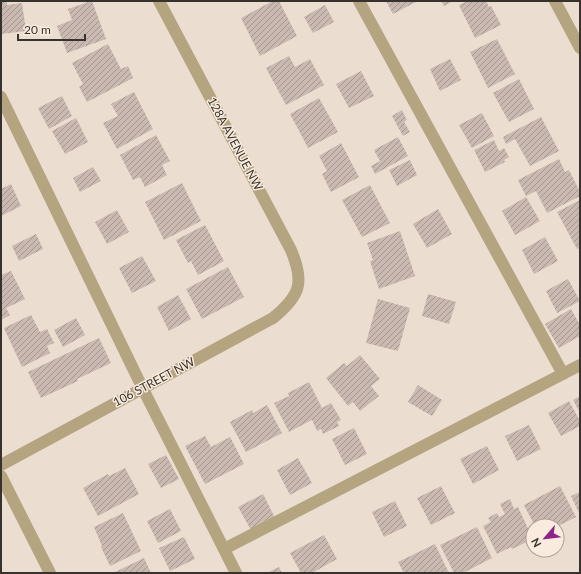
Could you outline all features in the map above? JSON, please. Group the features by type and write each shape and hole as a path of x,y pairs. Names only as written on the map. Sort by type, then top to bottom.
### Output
{"street":[{"name":"128A AVENUE NW","path":"159,1 291,250 296,262 299,276 298,289"},
{"path":"359,1 562,374"},
{"path":"555,1 580,48"},
{"path":"1,97 143,388 236,573"},
{"name":"106 STREET NW","path":"1,465 274,318 293,300 298,289"},
{"path":"224,549 580,366"},
{"path":"1,476 50,573"}],"building":[{"path":"1,1 7,1 7,5 22,3 26,31 1,34"},
{"path":"91,1 106,39 67,53 57,26 72,20 68,9"},
{"path":"273,1 279,1 297,36 260,56 241,18"},
{"path":"386,1 418,1 393,14"},
{"path":"441,1 453,1 444,6"},
{"path":"468,1 486,1 489,7 491,6 501,25 475,38 459,5"},
{"path":"325,5 334,22 313,33 304,17"},
{"path":"497,39 515,74 488,88 470,52"},
{"path":"108,44 121,69 128,66 133,78 87,102 79,87 83,84 72,63"},
{"path":"289,56 295,67 310,59 324,85 286,105 266,68"},
{"path":"450,59 461,80 440,91 430,69"},
{"path":"361,71 374,96 349,108 336,84"},
{"path":"519,79 534,109 509,122 493,93"},
{"path":"134,92 153,129 117,149 103,123 118,116 111,104"},
{"path":"62,96 72,116 49,129 38,108"},
{"path":"319,98 338,132 308,148 290,114"},
{"path":"402,110 407,120 404,122 410,132 403,136 392,116"},
{"path":"482,113 494,136 472,148 459,125"},
{"path":"541,117 559,151 530,166 515,139 506,144 503,137"},
{"path":"76,118 88,142 65,154 52,131"},
{"path":"156,135 170,161 162,165 167,175 145,187 140,177 133,180 120,155"},
{"path":"398,137 408,156 375,174 371,166 380,161 374,150"},
{"path":"494,140 499,151 504,148 509,157 504,160 505,162 485,172 474,150"},
{"path":"341,143 359,177 331,192 322,174 327,171 319,156"},
{"path":"559,159 565,172 569,170 580,192 580,196 547,213 536,191 526,196 518,180"},
{"path":"410,160 417,175 397,186 389,170"},
{"path":"93,167 101,181 80,192 73,178"},
{"path":"182,183 201,221 164,240 145,202"},
{"path":"11,184 21,206 1,216 1,189"},
{"path":"370,185 390,223 362,237 342,200"},
{"path":"526,197 540,221 515,235 502,211"},
{"path":"580,200 580,248 577,249 557,212"},
{"path":"438,209 452,234 427,248 413,224"},
{"path":"117,210 129,232 107,244 95,222"},
{"path":"205,225 224,261 198,275 191,261 188,263 176,240"},
{"path":"400,231 415,276 379,289 370,261 373,260 367,243"},
{"path":"36,234 43,249 19,261 12,246"},
{"path":"545,237 558,261 534,274 522,250"},
{"path":"142,256 156,281 132,293 119,268"},
{"path":"228,267 244,297 202,319 186,289"},
{"path":"11,271 25,299 6,308 10,315 1,320 1,275"},
{"path":"568,279 580,301 557,313 546,291"},
{"path":"428,294 456,302 449,324 422,316"},
{"path":"178,295 191,319 169,331 157,307"},
{"path":"378,299 410,308 398,351 366,343"},
{"path":"571,309 580,325 580,336 559,348 545,324"},
{"path":"31,315 40,332 47,329 54,343 47,346 50,353 22,367 4,328"},
{"path":"76,318 85,335 63,347 54,330"},
{"path":"99,338 111,363 77,379 78,381 41,398 28,372"},
{"path":"360,355 380,379 371,386 379,396 360,411 353,402 348,406 326,378 344,363 347,366"},
{"path":"309,382 322,408 331,403 341,420 337,422 339,426 323,434 321,429 317,431 312,420 289,432 274,403 289,396 288,393"},
{"path":"418,385 442,400 432,416 408,402"},
{"path":"580,396 580,413 573,400"},
{"path":"569,401 580,421 580,426 561,436 548,413"},
{"path":"267,405 282,433 246,452 230,422 252,410 253,413"},
{"path":"529,425 541,449 517,461 505,436"},
{"path":"354,428 367,454 345,465 332,439"},
{"path":"205,436 211,447 230,437 244,464 205,484 185,446"},
{"path":"487,446 499,470 473,484 460,459"},
{"path":"166,455 179,479 161,488 148,464"},
{"path":"298,458 312,483 290,495 277,470"},
{"path":"125,468 139,494 98,516 83,488 108,474 109,476"},
{"path":"441,486 455,513 431,525 417,498"},
{"path":"560,486 576,517 565,522 565,518 531,518 524,505"},
{"path":"580,492 580,515 571,496"},
{"path":"263,494 275,518 251,530 238,507"},
{"path":"510,499 514,509 518,507 525,522 525,543 512,549 511,547 497,554 483,526 491,522 488,518 497,513 499,517 505,514 500,504"},
{"path":"395,501 407,526 384,537 372,512"},
{"path":"170,509 181,531 158,543 147,521"},
{"path":"123,513 141,551 110,566 94,527"},
{"path":"477,527 492,558 463,573 454,573 440,545"},
{"path":"324,535 337,559 312,573 301,573 290,553"},
{"path":"184,537 195,559 170,571 159,548"},
{"path":"435,544 449,573 404,573 398,562"},
{"path":"144,558 151,573 113,573"},
{"path":"279,567 282,573 267,573"}]}
